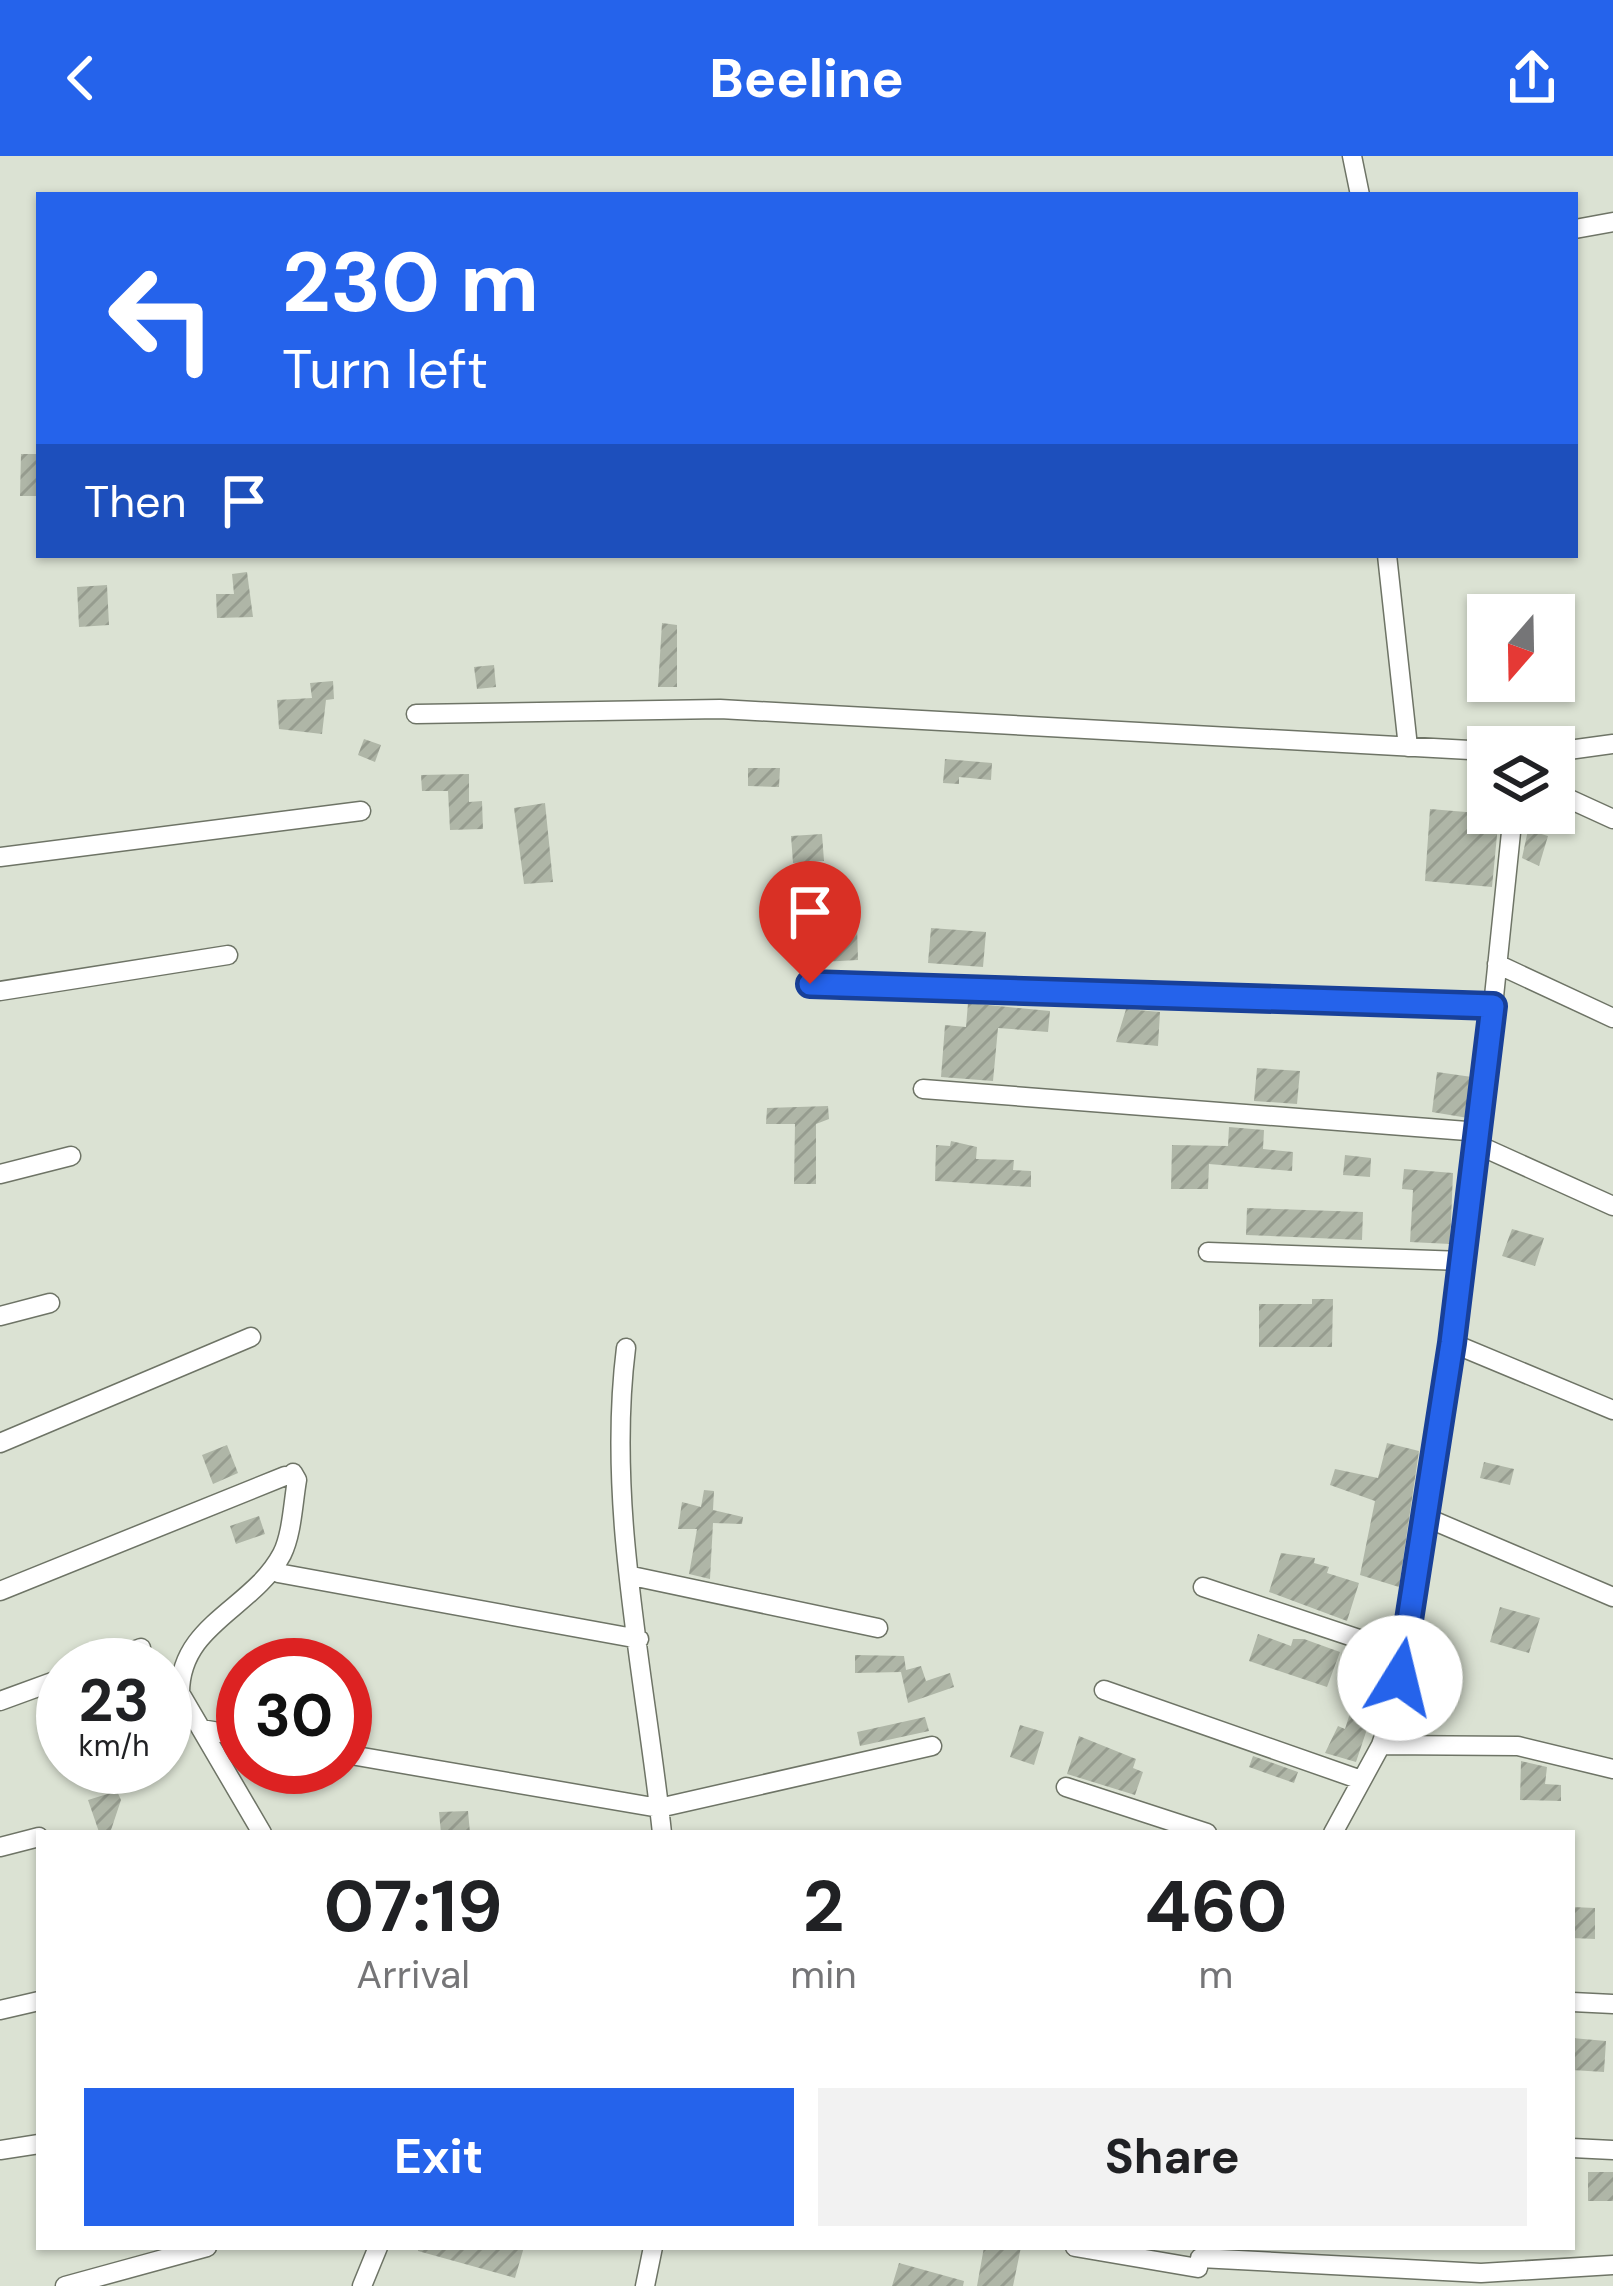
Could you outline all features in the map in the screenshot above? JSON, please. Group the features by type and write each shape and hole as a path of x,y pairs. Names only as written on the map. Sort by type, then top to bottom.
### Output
{"street":[{"path":"1352,156 1359,192"},
{"path":"1578,229 1613,222"},
{"path":"1387,558 1408,747"},
{"path":"416,714 720,709 1467,750"},
{"path":"1575,749 1613,744"},
{"path":"1575,802 1613,819"},
{"path":"0,857 361,811"},
{"path":"1336,1830 1381,1745 1404,1654 1479,1139 1511,834"},
{"path":"0,991 228,955"},
{"path":"1497,964 1613,1018"},
{"path":"810,984 1493,1006"},
{"path":"922,1089 1479,1139 1613,1206"},
{"path":"0,1174 71,1156"},
{"path":"1208,1252 1463,1261"},
{"path":"0,1316 50,1303"},
{"path":"0,1442 251,1337"},
{"path":"1452,1343 1613,1410"},
{"path":"626,1348 618,1408 662,1830"},
{"path":"0,1592 289,1474 297,1480 283,1552 194,1642 180,1668 180,1693 260,1830"},
{"path":"1425,1517 1613,1597"},
{"path":"278,1573 639,1639"},
{"path":"632,1576 878,1628"},
{"path":"1203,1587 1404,1654"},
{"path":"0,1702 36,1688"},
{"path":"1105,1690 1361,1780"},
{"path":"201,1729 216,1732"},
{"path":"372,1759 659,1808 932,1745"},
{"path":"1381,1745 1518,1746 1613,1769"},
{"path":"1066,1786 1198,1830"},
{"path":"0,1847 36,1838"},
{"path":"0,2010 36,2002"},
{"path":"1575,2002 1613,2004"},
{"path":"0,2150 36,2144"},
{"path":"1575,2148 1613,2150"},
{"path":"64,2286 196,2250"},
{"path":"362,2286 377,2250"},
{"path":"644,2286 652,2250"},
{"path":"1096,2250 1199,2265 1294,2264 1482,2279 1613,2265"},
{"path":"1288,2286 1294,2264"}],"building":[{"path":"21,454 36,454 36,496 20,496"},
{"path":"247,572 253,617 217,618 216,594 234,594 232,574"},
{"path":"107,585 109,625 79,627 77,587"},
{"path":"662,623 677,625 677,687 658,687"},
{"path":"494,665 496,687 477,689 474,667"},
{"path":"333,681 334,699 326,700 322,734 279,729 277,700 312,698 310,683"},
{"path":"364,739 381,745 375,762 358,755"},
{"path":"945,759 992,763 991,780 959,777 959,784 943,783"},
{"path":"748,768 780,768 779,787 748,786"},
{"path":"469,774 469,802 482,801 483,829 450,830 448,791 422,791 421,775"},
{"path":"545,803 553,882 524,884 514,808"},
{"path":"1430,809 1467,812 1467,834 1497,834 1492,887 1425,881"},
{"path":"822,834 824,861 793,863 791,836"},
{"path":"1527,834 1548,836 1539,866 1522,858"},
{"path":"857,925 858,960 821,962 819,927"},
{"path":"931,928 986,932 983,967 928,963"},
{"path":"968,1003 1050,1011 1048,1032 998,1028 993,1081 941,1077 945,1025 966,1027"},
{"path":"1126,1009 1160,1012 1158,1046 1116,1042"},
{"path":"1257,1068 1300,1071 1297,1104 1254,1101"},
{"path":"1437,1072 1472,1077 1468,1118 1432,1112"},
{"path":"828,1106 829,1119 816,1124 816,1184 794,1184 795,1124 766,1124 767,1108"},
{"path":"1229,1127 1264,1130 1263,1149 1293,1152 1292,1171 1209,1164 1208,1189 1171,1189 1172,1145 1228,1146"},
{"path":"951,1141 977,1147 976,1159 1014,1160 1013,1170 1031,1171 1031,1187 935,1181 936,1145 950,1146"},
{"path":"1345,1155 1371,1158 1370,1177 1343,1175"},
{"path":"1404,1169 1453,1173 1450,1244 1410,1242 1413,1190 1402,1189"},
{"path":"1247,1208 1363,1212 1362,1240 1246,1235"},
{"path":"1512,1229 1544,1238 1535,1266 1502,1256"},
{"path":"1312,1299 1333,1299 1332,1347 1259,1347 1259,1304 1312,1304"},
{"path":"1387,1443 1419,1451 1399,1587 1360,1575 1375,1501 1330,1485 1335,1469 1378,1478"},
{"path":"227,1445 238,1473 213,1484 202,1455"},
{"path":"1484,1462 1514,1469 1510,1485 1480,1478"},
{"path":"704,1490 714,1491 713,1510 743,1517 742,1524 713,1523 710,1579 689,1574 697,1529 678,1529 682,1502 701,1507"},
{"path":"259,1516 265,1534 236,1544 230,1526"},
{"path":"1281,1553 1315,1558 1314,1563 1329,1567 1327,1573 1359,1583 1347,1621 1269,1592"},
{"path":"1500,1607 1540,1618 1529,1653 1490,1642"},
{"path":"1258,1634 1291,1646 1293,1639 1304,1639 1340,1652 1327,1687 1249,1661"},
{"path":"855,1655 904,1656 906,1670 921,1666 926,1681 950,1673 954,1687 908,1703 901,1672 855,1673"},
{"path":"1351,1710 1371,1717 1356,1762 1325,1753 1338,1726 1345,1729"},
{"path":"925,1717 929,1731 860,1746 857,1732"},
{"path":"1020,1725 1044,1732 1034,1765 1010,1757"},
{"path":"1079,1736 1136,1759 1133,1768 1143,1772 1135,1795 1067,1774"},
{"path":"1253,1756 1298,1772 1294,1783 1249,1767"},
{"path":"1521,1761 1547,1767 1545,1784 1561,1785 1561,1801 1520,1800"},
{"path":"118,1794 121,1800 111,1830 98,1830 88,1800"},
{"path":"468,1811 470,1830 441,1830 439,1812"},
{"path":"1575,1907 1595,1908 1595,1939 1575,1938"},
{"path":"1575,2038 1606,2041 1604,2072 1575,2070"},
{"path":"1588,2172 1613,2172 1613,2201 1588,2201"},
{"path":"418,2250 523,2250 515,2278"},
{"path":"983,2250 1020,2250 1013,2286 977,2286"},
{"path":"899,2263 964,2281 963,2286 892,2286"}],"route":[{"path":"810,984 1493,1006 1452,1343 1400,1678"}]}
